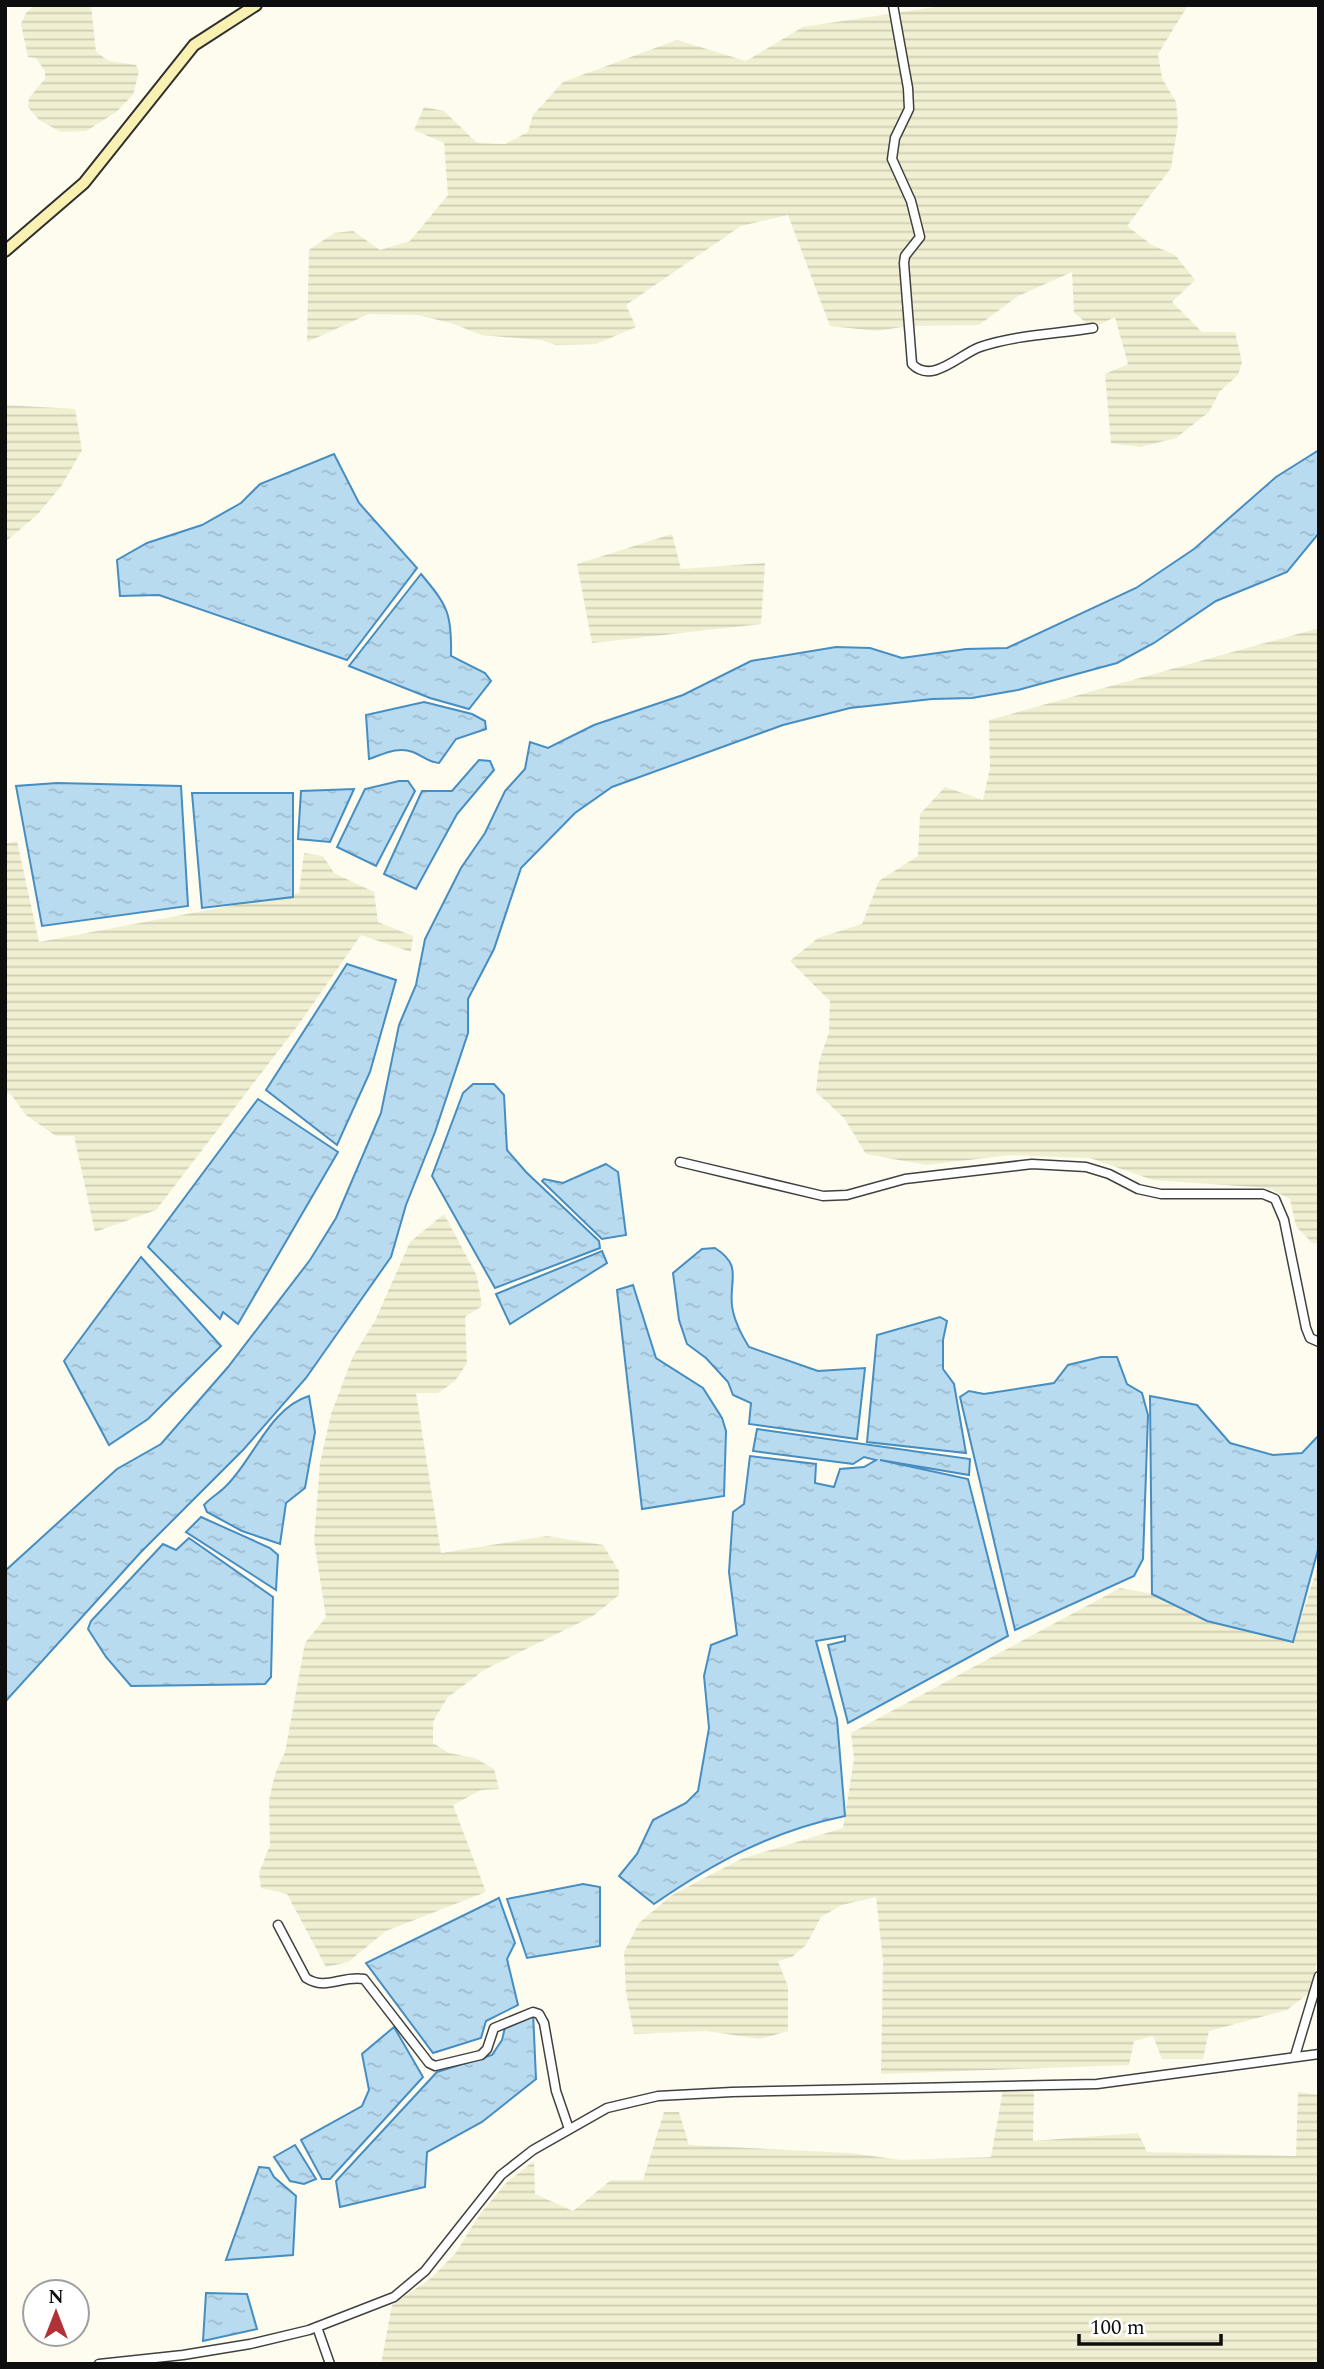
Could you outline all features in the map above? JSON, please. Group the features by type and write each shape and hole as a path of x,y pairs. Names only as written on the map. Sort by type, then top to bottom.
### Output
{"street":[{"path":"5,251 84,183 194,45 256,5"},
{"path":"893,5 908,88 909,109 895,138 892,159 911,201 920,237 905,256 904,263 912,364 925,371 942,369 979,348 1093,328"},
{"path":"680,1163 823,1196 847,1195 905,1179 1032,1164 1086,1167 1110,1174 1138,1189 1161,1194 1263,1194 1275,1199 1284,1220 1306,1328 1310,1338 1319,1342"},
{"path":"278,1925 306,1978 325,1985 355,1978 364,1979 429,2063 435,2066 481,2055 487,2049 494,2028 533,2012 539,2014 544,2023 556,2091 569,2129"},
{"path":"1295,2056 1319,1976"},
{"path":"99,2364 183,2356 317,2327 394,2297 425,2271 501,2175 569,2129 607,2108 658,2096 1097,2084 1319,2054"},
{"path":"317,2327 330,2364"}],"shaded area":[{"path":"35,5 91,5 96,52 109,61 136,65 139,71 133,95 115,113 86,131 61,132 39,120 28,107 29,98 45,79 45,71 36,58 28,57 21,24 26,13"},
{"path":"948,5 1188,5 1158,54 1162,78 1176,102 1178,124 1171,168 1127,226 1152,245 1175,255 1195,280 1172,302 1202,332 1235,332 1242,362 1238,375 1220,391 1209,412 1176,438 1140,447 1111,443 1105,374 1128,364 1115,317 1093,328 1074,313 1072,272 1018,296 979,325 908,326 877,331 830,326 788,215 741,226 626,305 636,327 596,344 556,345 541,340 481,335 454,324 418,315 369,314 307,342 309,250 334,233 353,231 380,250 410,241 448,195 444,143 414,130 424,107 444,111 477,143 505,144 528,132 533,115 563,82 677,40 746,61 803,27"},
{"path":"5,405 75,409 82,450 62,485 37,515 5,542"},
{"path":"672,534 681,569 765,563 761,624 592,643 577,564"},
{"path":"1319,628 1319,1244 1312,1243 1296,1226 1290,1199 1268,1188 1153,1180 1090,1158 1011,1155 926,1165 866,1154 844,1118 816,1092 819,1062 829,1032 830,1001 790,961 818,938 862,924 879,881 918,856 920,814 945,787 983,800 990,768 989,720"},
{"path":"17,841 39,942 299,893 304,853 323,856 334,873 374,892 378,922 413,936 411,952 361,935 299,1024 156,1210 95,1232 74,1136 56,1136 26,1115 10,1093 5,1095 5,844"},
{"path":"444,1214 477,1276 482,1306 465,1317 467,1363 455,1381 438,1393 416,1393 441,1553 547,1536 603,1545 619,1571 619,1595 593,1616 484,1670 447,1698 433,1722 433,1743 449,1753 475,1758 494,1769 499,1789 481,1790 453,1805 486,1892 386,1931 348,1962 326,1967 287,1894 261,1888 259,1873 270,1845 269,1800 275,1774 285,1752 305,1643 326,1617 314,1540 320,1463 331,1414 353,1356 375,1321 410,1242"},
{"path":"1319,1563 1319,1954 1309,1993 1287,2010 1209,2031 1203,2059 1162,2059 1153,2036 1134,2041 1129,2065 881,2074 883,1961 876,1897 842,1905 821,1917 806,1945 792,1957 778,1961 788,1987 788,2031 760,2039 707,2031 634,2034 626,1992 624,1952 639,1923 672,1895 741,1859 843,1828 854,1759 851,1733 1120,1588 1152,1594 1207,1621 1293,1642"},
{"path":"1003,2090 1034,2090 1033,2141 1138,2133 1147,2152 1296,2156 1298,2092 1319,2095 1319,2364 381,2364 392,2305 430,2279 455,2254 480,2214 506,2183 534,2161 535,2194 573,2211 611,2180 643,2180 664,2112 679,2112 689,2145 850,2153 902,2160 991,2157"}],"water":[{"path":"1319,450 1319,533 1287,572 1216,601 1154,643 1117,663 1018,690 972,698 932,699 850,708 783,725 612,787 575,813 521,868 494,949 468,999 468,1033 435,1132 406,1205 391,1257 306,1378 244,1449 140,1553 5,1702 5,1571 117,1469 161,1444 228,1367 310,1260 336,1218 381,1113 399,1025 416,985 425,939 461,868 485,833 505,791 525,769 530,742 548,748 594,725 683,695 751,661 836,647 870,648 902,658 966,649 1007,648 1136,588 1194,549 1276,477"},
{"path":"334,454 359,503 417,568 347,660 159,595 120,596 117,560 147,543 202,525 241,503 260,484"},
{"path":"421,574 447,611 451,630 451,656 485,673 491,681 469,709 430,698 349,666"},
{"path":"424,702 472,714 485,721 486,729 456,739 439,763 407,750 391,751 369,759 366,715"},
{"path":"479,760 490,761 494,770 457,814 416,889 384,874 422,791 452,791"},
{"path":"408,781 415,791 376,866 337,847 365,789"},
{"path":"57,783 181,786 188,906 42,926 16,786"},
{"path":"354,789 330,842 298,839 301,791"},
{"path":"192,793 293,793 293,897 202,908"},
{"path":"347,964 396,980 370,1072 337,1145 266,1090"},
{"path":"473,1084 494,1084 504,1095 507,1150 526,1172 599,1241 600,1248 495,1288 432,1176 463,1093"},
{"path":"258,1099 338,1152 238,1324 223,1312 220,1319 148,1247"},
{"path":"606,1164 618,1172 626,1235 602,1239 542,1181 544,1179 563,1183"},
{"path":"715,1248 732,1267 733,1312 749,1347 818,1371 865,1368 857,1439 749,1424 751,1403 733,1395 728,1382 706,1358 687,1344 679,1320 673,1273 702,1249"},
{"path":"602,1251 607,1263 510,1324 496,1294"},
{"path":"141,1257 221,1346 148,1419 109,1445 64,1361"},
{"path":"633,1285 656,1358 703,1388 722,1418 726,1431 724,1496 642,1509 617,1290"},
{"path":"940,1317 947,1321 943,1340 943,1369 954,1384 966,1453 867,1442 877,1335"},
{"path":"1101,1357 1117,1357 1127,1384 1142,1393 1148,1415 1143,1559 1134,1576 1015,1630 960,1397 969,1391 984,1394 1054,1383 1068,1365"},
{"path":"309,1396 315,1432 305,1488 286,1503 280,1544 242,1531 207,1512 204,1505 235,1476 272,1423 295,1402"},
{"path":"1150,1396 1197,1405 1230,1443 1273,1455 1302,1453 1319,1435 1319,1546 1293,1642 1207,1621 1152,1594"},
{"path":"757,1429 970,1459 969,1475 880,1460 968,1479 1008,1636 848,1723 828,1645 845,1641 845,1636 816,1641 837,1719 845,1816 793,1830 745,1850 654,1904 619,1876 637,1854 653,1820 686,1803 698,1791 709,1728 704,1676 711,1645 737,1635 729,1572 733,1512 744,1504 750,1456 816,1464 815,1483 834,1487 840,1469 864,1467 876,1460 864,1457 853,1464 753,1451"},
{"path":"201,1517 270,1548 278,1555 276,1590 186,1532"},
{"path":"189,1538 273,1597 271,1677 265,1684 131,1686 106,1657 88,1629 91,1621 163,1544 176,1550"},
{"path":"583,1884 600,1887 600,1946 527,1958 507,1899"},
{"path":"499,1898 515,1943 507,1959 518,2005 486,2021 481,2038 433,2053 366,1963"},
{"path":"533,2012 536,2079 482,2122 427,2152 425,2187 340,2207 336,2181 437,2072 492,2055 502,2040 506,2023"},
{"path":"394,2027 423,2077 330,2179 322,2179 301,2140 362,2106 369,2090 362,2054"},
{"path":"295,2145 316,2179 304,2184 290,2181 274,2157"},
{"path":"259,2167 269,2168 274,2177 296,2196 293,2255 226,2260"},
{"path":"206,2293 247,2294 257,2329 203,2341"}]}
